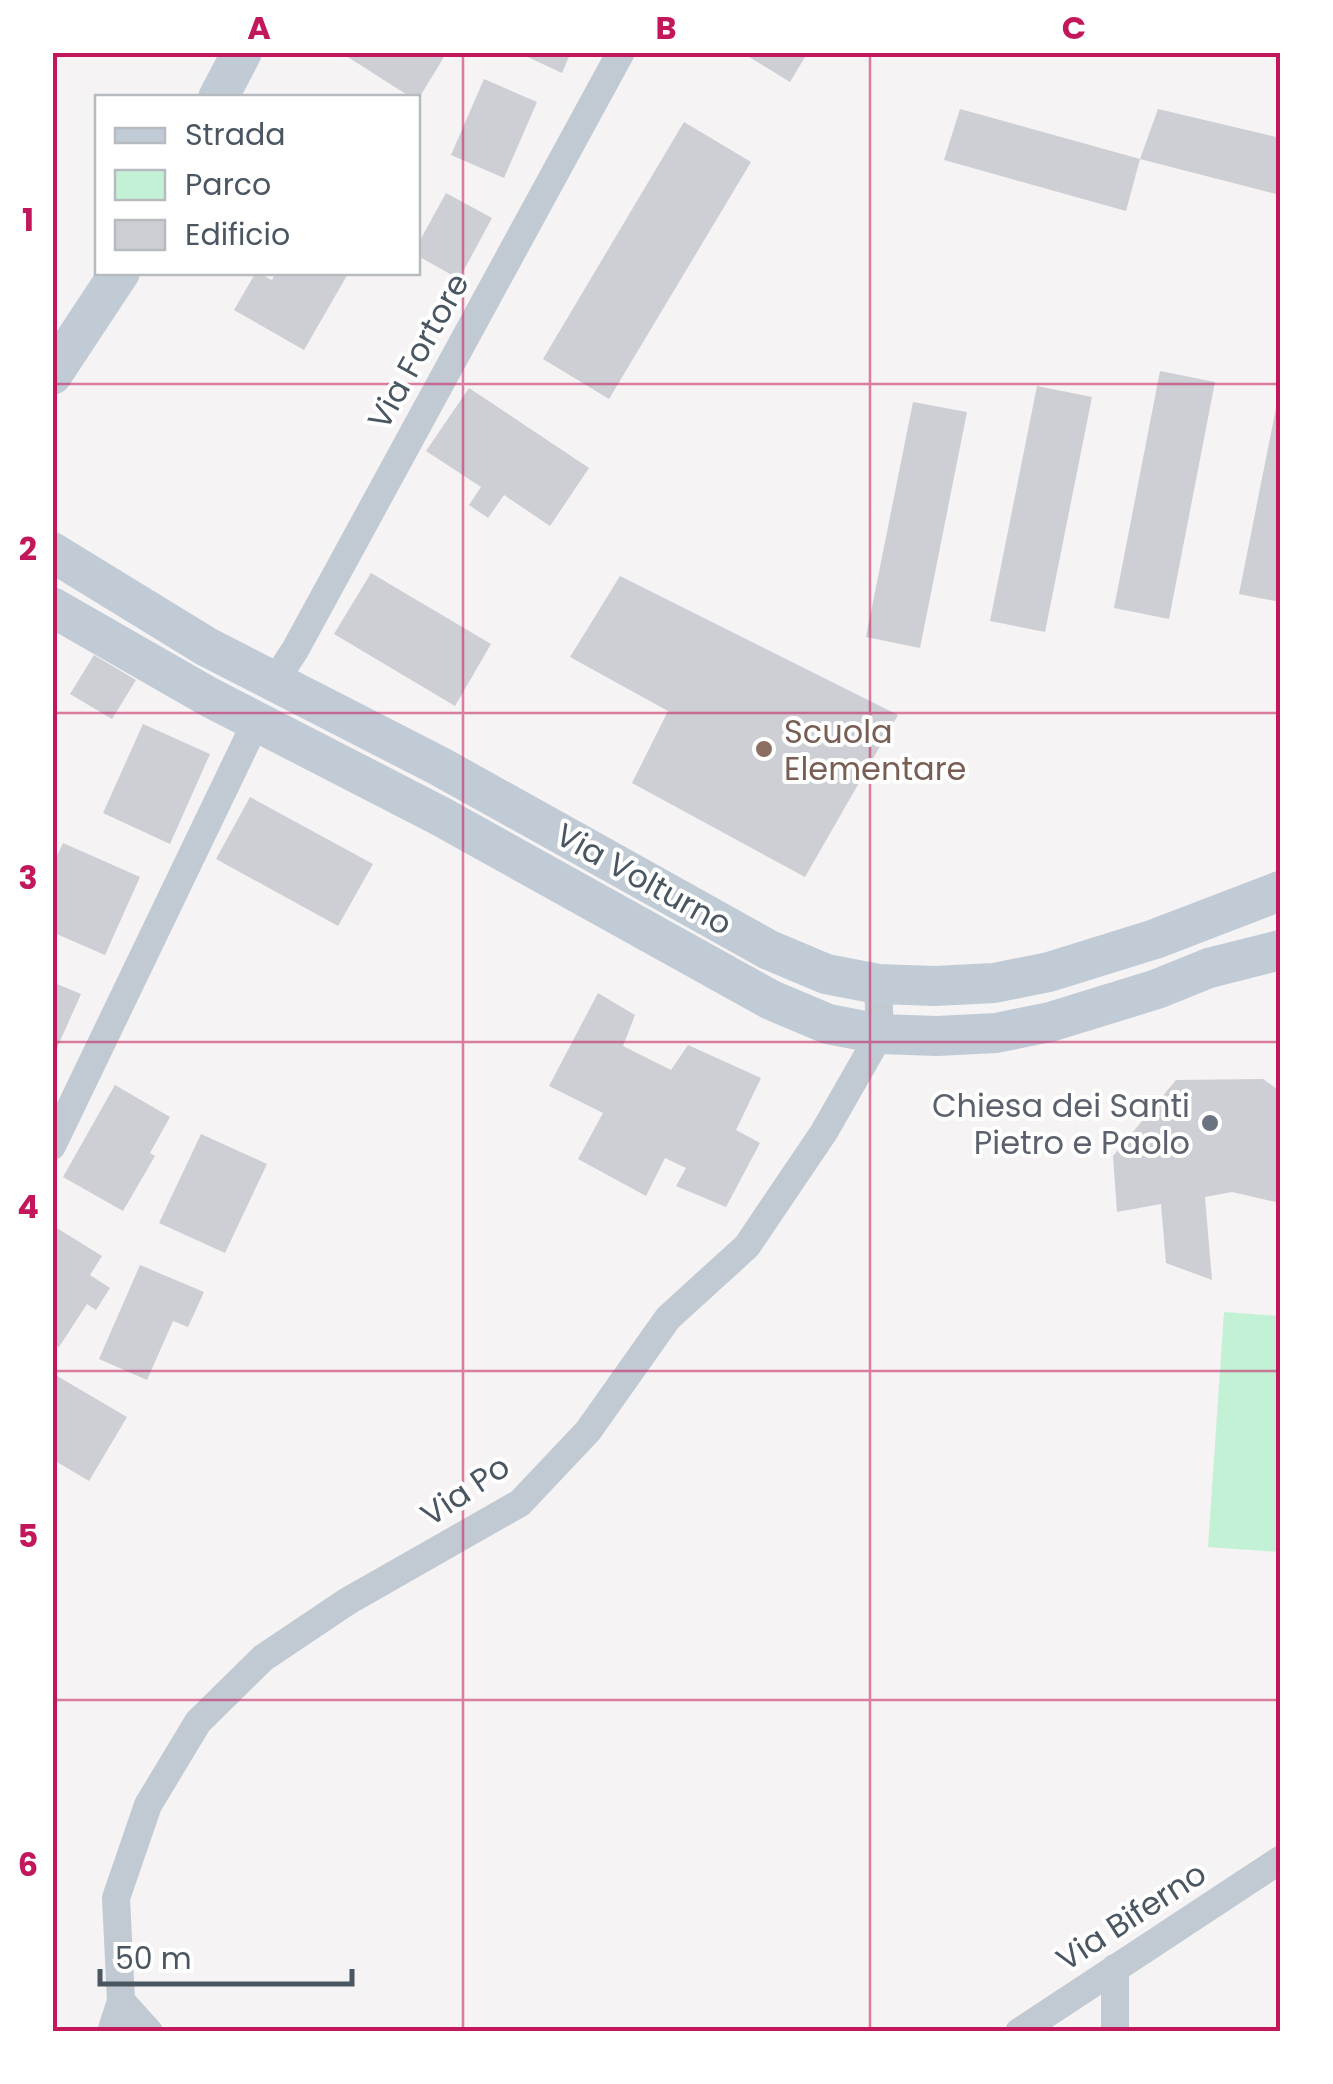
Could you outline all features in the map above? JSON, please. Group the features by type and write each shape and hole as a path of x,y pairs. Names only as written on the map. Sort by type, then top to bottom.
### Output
{"street":[{"path":"220,95 242,52"},
{"name":"Via Fortore","path":"274,682 621,52"},
{"path":"52,375 118,275"},
{"name":"Via Volturno","path":"52,552 207,648 456,775 769,950 826,974 878,984 935,986 980,984 1048,972 1155,939 1280,891"},
{"name":"Via Volturno","path":"52,607 208,697 440,816 771,1000 828,1024 880,1034 996,1033 1050,1022 1210,968 1280,950"},
{"path":"52,1146 256,722"},
{"path":"878,984 880,1034"},
{"name":"Via Po","path":"112,2032 121,2001 116,1898 148,1805 198,1722 263,1658 348,1600 520,1503 588,1431 668,1318 747,1246 824,1132 880,1034"},
{"name":"Via Biferno","path":"1019,2032 1280,1860"},
{"path":"1115,1968 1116,2032"},
{"path":"121,2001 149,2032"}],"green space":[{"path":"1224,1312 1280,1316 1280,1552 1208,1547"}],"building":[{"path":"340,52 447,52 420,96 407,95"},
{"path":"517,52 571,52 562,73"},
{"path":"741,52 808,52 790,82"},
{"path":"484,79 537,102 504,178 451,155"},
{"path":"960,109 1140,159 1126,211 944,160"},
{"path":"1158,109 1280,138 1280,195 1140,159"},
{"path":"684,122 751,162 609,399 543,359"},
{"path":"446,193 492,218 459,279 420,257 420,240"},
{"path":"254,275 272,280 274,275 347,275 304,350 234,310"},
{"path":"1160,371 1215,382 1169,619 1114,608"},
{"path":"1037,386 1092,397 1045,632 990,621"},
{"path":"469,388 589,468 550,526 504,495 488,518 469,505 481,487 426,451"},
{"path":"1280,393 1280,602 1239,594"},
{"path":"913,402 967,412 920,648 866,637"},
{"path":"371,573 491,644 455,706 334,634"},
{"name":"Scuola Elementare","path":"620,576 898,715 805,877 632,783 668,711 570,657"},
{"path":"94,655 136,680 112,719 70,694"},
{"path":"143,724 210,754 170,844 103,813"},
{"path":"250,797 373,864 338,926 216,859"},
{"path":"63,843 140,877 105,955 52,932 52,892 57,882 52,880 52,866"},
{"path":"52,982 81,994 52,1059"},
{"path":"598,993 635,1015 623,1046 671,1070 688,1045 761,1078 736,1130 760,1143 726,1207 676,1186 686,1168 665,1158 646,1196 578,1159 603,1113 549,1086"},
{"name":"Chiesa dei Santi Pietro e Paolo","path":"1263,1079 1280,1091 1280,1203 1232,1192 1205,1197 1212,1280 1166,1263 1161,1204 1117,1212 1113,1156 1176,1080"},
{"path":"115,1085 170,1117 150,1153 155,1156 123,1211 63,1177"},
{"path":"201,1134 267,1164 225,1253 159,1223"},
{"path":"52,1225 102,1256 90,1275 110,1288 96,1310 87,1304 59,1347 52,1343"},
{"path":"140,1265 204,1292 188,1327 173,1321 147,1380 99,1359"},
{"path":"52,1373 127,1417 89,1481 52,1459"}],"place":[{"name":"Scuola Elementare","path":"764,749"},
{"name":"Chiesa dei Santi Pietro e Paolo","path":"1210,1123"}]}
